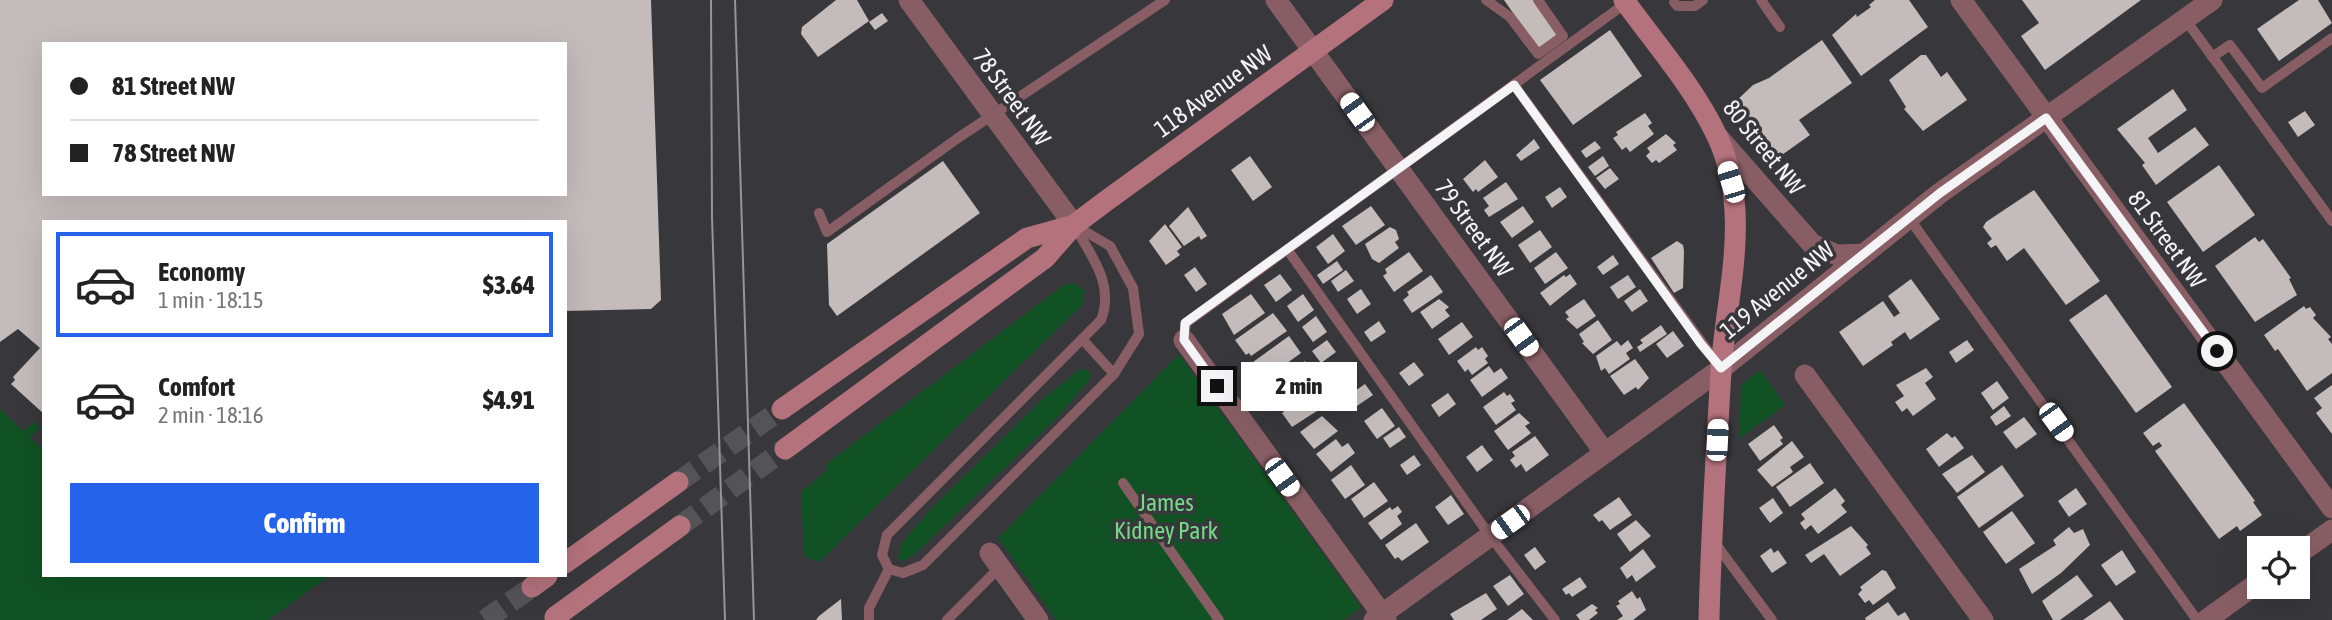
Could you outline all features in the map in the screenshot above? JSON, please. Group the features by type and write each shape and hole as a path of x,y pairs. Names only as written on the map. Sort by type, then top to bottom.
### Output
{"main road":[{"name":"118 Avenue NW","path":"785,449 1045,258 1074,225 1382,0"},
{"name":"80 Street NW","path":"1625,2 1717,136"},
{"path":"1709,620 1721,368 1737,246 1731,182 1717,136"},
{"name":"118 Avenue NW","path":"782,409 1027,238 1074,225"},
{"path":"567,562 678,482"},
{"path":"555,617 680,526"}],"street":[{"name":"78 Street NW","path":"909,0 1074,225"},
{"name":"79 Street NW","path":"1276,0 1605,453"},
{"name":"81 Street NW","path":"1961,0 2332,508"},
{"name":"119 Avenue NW","path":"1381,618 1721,368 1909,218 2212,0"},
{"name":"80 Street NW","path":"1717,136 1812,244 1837,255 1864,254"},
{"path":"1184,340 1381,618"},
{"path":"1805,375 1983,620"},
{"path":"2310,546 2332,530"},
{"path":"995,560 1038,620"},
{"path":"2206,620 2247,591"}],"lane":[{"path":"819,213 827,232 992,115 1165,0"},
{"path":"1486,0 1510,17 1538,54 1563,36 1538,0"},
{"path":"1761,0 1780,26"},
{"path":"1184,340 1185,323 1625,2"},
{"path":"1674,2 1677,6 1699,3"},
{"path":"2185,19 2332,221"},
{"path":"2246,104 2262,88 2332,38"},
{"path":"2212,57 2230,45 2262,88"},
{"path":"1514,85 1721,368"},
{"path":"1909,218 2197,620"},
{"path":"1074,225 1110,246 1133,288 1139,334 1114,374 923,565 903,573 889,569 882,555 887,535 1101,320 1108,301 1101,276 1074,225"},
{"path":"1287,249 1490,536 1555,620"},
{"path":"1083,340 1114,374"},
{"path":"1123,483 1219,620"},
{"path":"1711,537 1772,620"},
{"path":"947,620 995,560"},
{"path":"869,620 869,608 889,569"}],"green space":[{"path":"1074,283 1085,291 1082,305 819,562 804,556 801,492 827,470 826,464 1064,285"},
{"name":"James Kidney Park","path":"1179,354 1361,607 1343,620 1056,620 998,538"},
{"path":"1086,369 1091,374 1089,380 1059,416 914,555 903,561 898,559 901,544 930,510 1045,397 1079,370"},
{"path":"1760,370 1785,405 1739,439 1741,385"},
{"path":"0,409 23,431 34,422 40,427 30,438 42,448 42,577 328,577 268,620 0,620"}],"building":[{"path":"0,0 651,0 661,300 651,309 567,311 567,220 42,220 42,412 11,384 15,380 13,377 40,348 18,329 0,342"},
{"path":"836,0 857,0 869,21 818,57 801,34 802,27"},
{"path":"1504,0 1535,0 1560,35 1539,50"},
{"path":"1875,0 1909,0 1928,27 1861,76 1832,35 1856,14 1857,17 1871,7 1869,5"},
{"path":"2022,0 2141,0 2045,70 2021,36 2039,23"},
{"path":"2299,0 2318,0 2332,23 2279,61 2257,29"},
{"path":"882,13 888,21 875,30 869,22"},
{"path":"1610,30 1642,76 1573,125 1540,80"},
{"path":"1822,40 1852,83 1799,120 1810,135 1775,160 1734,103 1753,85 1769,78"},
{"path":"1921,55 1926,55 1941,77 1947,72 1967,100 1923,131 1904,109 1906,107 1889,80"},
{"path":"2173,89 2187,110 2148,138 2158,153 2195,127 2209,145 2156,185 2142,165 2145,163 2117,129"},
{"path":"2305,111 2315,125 2298,137 2288,122"},
{"path":"1645,113 1652,123 1648,126 1654,134 1630,152 1626,147 1622,150 1613,138 1618,135 1616,132"},
{"path":"1666,134 1676,143 1673,145 1677,150 1659,163 1656,160 1652,163 1646,156 1650,152 1647,148"},
{"path":"1534,139 1540,148 1521,161 1516,155"},
{"path":"1595,141 1601,148 1586,158 1581,151"},
{"path":"1250,156 1272,187 1253,201 1231,170"},
{"path":"1603,156 1609,166 1595,176 1588,167"},
{"path":"1485,160 1498,177 1478,192 1476,189 1473,192 1463,179"},
{"path":"943,161 980,213 837,316 829,305 827,244"},
{"path":"2219,165 2255,215 2203,252 2167,202"},
{"path":"1610,168 1619,179 1605,189 1596,178"},
{"path":"1506,182 1518,199 1489,217 1484,210 1489,206 1483,198"},
{"path":"1560,187 1567,197 1552,208 1545,197"},
{"path":"2034,190 2100,281 2066,305 2024,248 2007,261 1996,245 1991,248 1987,243 1992,239 1983,227 1986,222"},
{"path":"1371,206 1385,225 1356,245 1342,226"},
{"path":"1523,206 1534,222 1512,238 1500,222"},
{"path":"1188,207 1207,236 1201,240 1199,236 1184,246 1169,226"},
{"path":"1165,224 1182,247 1177,251 1180,255 1166,265 1149,241"},
{"path":"1390,227 1396,230 1399,239 1395,242 1399,248 1379,263 1372,259 1365,244"},
{"path":"1540,230 1552,247 1530,263 1518,245"},
{"path":"1333,234 1345,251 1328,264 1316,247"},
{"path":"2255,237 2259,242 2263,239 2291,278 2289,279 2297,295 2255,322 2215,266"},
{"path":"1677,241 1683,245 1684,251 1683,288 1674,293 1651,258"},
{"path":"1409,252 1423,271 1394,292 1383,276 1387,273 1385,269"},
{"path":"1556,252 1568,268 1545,284 1534,268"},
{"path":"1613,255 1619,264 1603,275 1597,267"},
{"path":"1337,261 1343,270 1323,284 1317,275"},
{"path":"1195,267 1207,284 1196,292 1184,275"},
{"path":"1346,270 1354,281 1338,292 1331,281"},
{"path":"1280,274 1292,290 1276,302 1264,285"},
{"path":"1570,274 1577,284 1550,306 1540,293 1564,275 1566,277"},
{"path":"1431,275 1443,292 1412,313 1403,300 1409,295 1407,292"},
{"path":"1628,275 1636,287 1618,299 1610,287"},
{"path":"1911,279 1940,319 1910,340 1905,332 1891,342 1893,345 1863,366 1839,332 1883,301 1894,317 1900,313 1888,296"},
{"path":"1361,289 1371,304 1357,314 1347,299"},
{"path":"1640,289 1648,301 1632,312 1624,301"},
{"path":"1251,294 1265,313 1234,335 1222,314"},
{"path":"1303,294 1314,310 1298,322 1287,306"},
{"path":"2106,294 2172,387 2136,413 2069,320"},
{"path":"1439,299 1449,307 1445,310 1450,316 1432,329 1420,312"},
{"path":"1584,299 1596,316 1577,329 1566,319 1569,317 1565,312"},
{"path":"2304,306 2306,309 2310,307 2316,315 2313,318 2331,337 2328,339 2332,344 2332,373 2307,391 2278,349 2275,351 2264,335"},
{"path":"1273,313 1287,331 1251,356 1249,353 1246,355 1235,340"},
{"path":"1316,316 1327,332 1313,342 1302,327"},
{"path":"1598,320 1612,340 1593,354 1582,343 1584,342 1579,334"},
{"path":"1379,321 1386,332 1371,342 1364,332"},
{"path":"1462,322 1473,337 1449,355 1438,339"},
{"path":"1661,325 1667,334 1640,352 1637,347 1643,343 1640,340"},
{"path":"1673,331 1684,346 1667,358 1656,344"},
{"path":"1289,336 1301,353 1261,382 1249,365"},
{"path":"1327,340 1336,352 1321,363 1312,351"},
{"path":"1628,340 1633,348 1626,353 1630,359 1609,374 1605,368 1601,371 1596,356 1617,341 1621,346"},
{"path":"1967,340 1974,350 1956,363 1949,352"},
{"path":"1476,347 1478,350 1482,347 1488,356 1485,359 1488,363 1472,375 1468,369 1465,372 1457,361"},
{"path":"1635,359 1649,378 1638,390 1636,387 1624,395 1610,376"},
{"path":"1305,361 1314,379 1285,400 1281,393 1277,396 1270,385"},
{"path":"1414,362 1424,375 1409,386 1399,373"},
{"path":"1489,366 1494,373 1501,368 1508,378 1482,397 1470,380"},
{"path":"1926,368 1933,377 1925,383 1936,399 1913,416 1907,408 1902,412 1895,402 1904,396 1896,385"},
{"path":"1997,381 2009,398 1993,410 1981,393"},
{"path":"1365,384 1373,395 1357,406 1349,395"},
{"path":"2332,385 2332,434 2316,413 2322,408 2314,398"},
{"path":"1504,392 1507,396 1510,394 1515,401 1511,403 1516,410 1496,425 1483,407"},
{"path":"1308,393 1320,409 1292,427 1282,413"},
{"path":"1448,393 1456,404 1439,417 1431,405"},
{"path":"2184,403 2255,501 2253,502 2262,515 2240,531 2237,526 2219,539 2155,451 2162,446 2159,442 2153,446 2143,433"},
{"path":"2004,406 2011,416 1996,426 1990,417"},
{"path":"1382,408 1395,426 1377,439 1364,421"},
{"path":"1519,413 1530,423 1525,426 1531,433 1508,450 1494,431"},
{"path":"1322,416 1338,431 1314,449 1300,432"},
{"path":"2024,417 2037,434 2016,449 2003,432"},
{"path":"1774,425 1783,438 1780,440 1783,444 1760,461 1748,444"},
{"path":"1399,427 1406,437 1390,448 1383,438"},
{"path":"1947,433 1952,438 1955,436 1964,448 1939,467 1926,449"},
{"path":"1535,436 1549,455 1526,472 1521,464 1516,468 1510,460 1515,456 1512,452"},
{"path":"1336,439 1342,447 1348,443 1355,453 1331,472 1316,454"},
{"path":"1792,441 1804,457 1790,467 1793,472 1772,487 1757,470"},
{"path":"1482,445 1493,460 1477,472 1466,457"},
{"path":"1414,455 1421,465 1407,475 1400,465"},
{"path":"1972,455 1985,472 1957,493 1942,474"},
{"path":"1810,463 1824,483 1790,507 1776,487"},
{"path":"1351,465 1365,485 1345,499 1331,480"},
{"path":"2002,465 2024,496 1979,528 1957,497"},
{"path":"1374,482 1388,501 1364,518 1351,499"},
{"path":"1835,488 1845,501 1841,505 1847,512 1818,534 1811,525 1805,530 1800,523 1805,519 1801,514"},
{"path":"2076,488 2087,504 2069,517 2058,501"},
{"path":"1451,495 1464,514 1448,525 1435,507"},
{"path":"1619,497 1632,515 1610,530 1602,520 1599,522 1593,515"},
{"path":"1773,498 1783,513 1770,523 1759,508"},
{"path":"1398,506 1402,512 1397,516 1402,524 1381,540 1368,523 1390,507 1392,510"},
{"path":"2012,511 2035,543 2006,564 1983,532"},
{"path":"1636,520 1651,536 1630,552 1617,534"},
{"path":"1416,523 1429,542 1402,561 1398,557 1395,559 1385,545"},
{"path":"1851,526 1868,545 1866,547 1871,554 1840,576 1824,554 1811,563 1805,555"},
{"path":"2069,527 2074,533 2083,529 2090,545 2061,573 2032,594 2019,569 2056,545 2053,540"},
{"path":"1535,547 1546,562 1535,570 1524,555"},
{"path":"1771,548 1774,553 1778,550 1787,563 1772,573 1760,556"},
{"path":"1643,549 1656,567 1636,582 1632,575 1627,579 1620,568"},
{"path":"2122,550 2136,572 2116,586 2101,565"},
{"path":"1882,570 1886,571 1896,588 1873,605 1869,600 1865,603 1858,594 1862,590 1860,587"},
{"path":"1510,575 1524,594 1508,606 1493,586"},
{"path":"2077,575 2093,596 2060,620 2053,620 2042,601"},
{"path":"1580,577 1587,587 1572,597 1569,593 1566,595 1562,589"},
{"path":"1632,591 1637,599 1640,597 1646,610 1633,620 1617,620 1623,616 1616,606 1620,604 1618,601"},
{"path":"1486,593 1497,609 1481,620 1454,620 1450,614"},
{"path":"841,599 842,620 816,620 819,616"},
{"path":"2110,601 2124,620 2083,620"},
{"path":"1888,602 1898,616 1905,612 1910,620 1866,620 1865,618"},
{"path":"1592,604 1598,608 1595,610 1598,613 1589,620 1580,620 1576,615"},
{"path":"1522,609 1533,620 1507,620"}],"tunnel":[{"path":"678,482 782,409"},
{"path":"680,526 785,449"},
{"path":"485,620 532,587"}],"tram line":[{"path":"711,0 712,217 725,620"},
{"path":"735,0 754,620"}],"route":[{"path":"1217,386 1184,340 1185,323 1514,85 1721,368 1940,193 2046,118 2217,351"}]}
